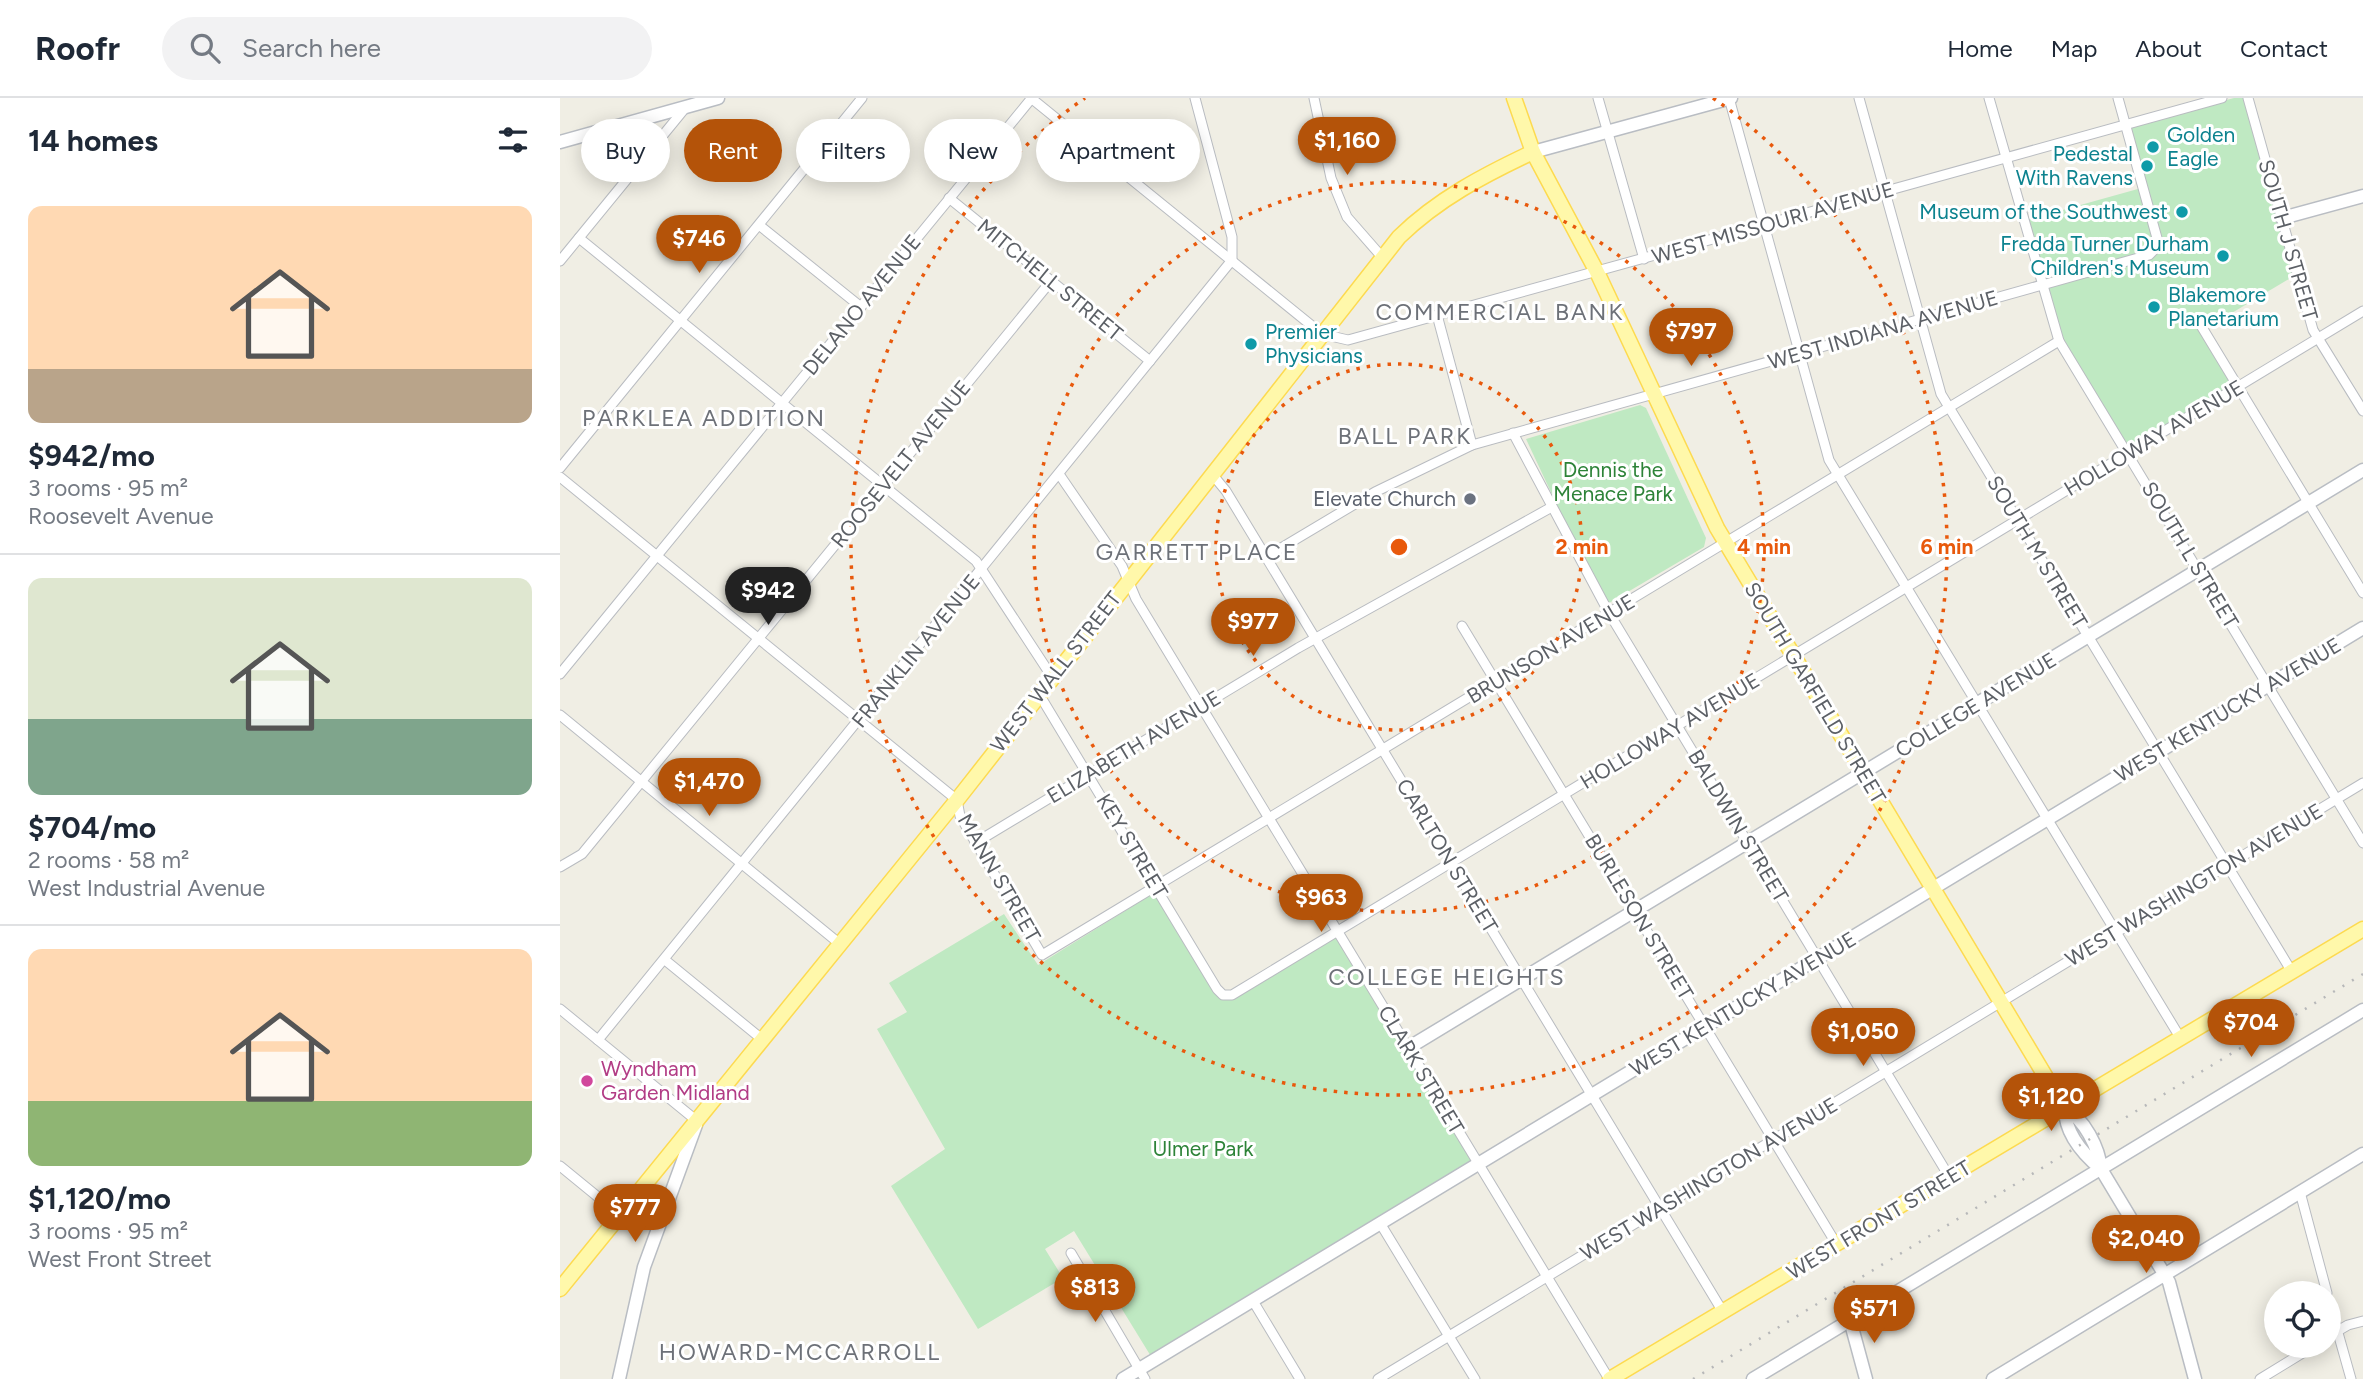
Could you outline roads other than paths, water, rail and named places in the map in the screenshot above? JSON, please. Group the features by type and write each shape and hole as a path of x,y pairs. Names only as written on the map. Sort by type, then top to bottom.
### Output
{"main road":[{"name":"SOUTH GARFIELD STREET","path":"1514,98 1533,152 1597,272 1726,543 2065,1109"},
{"name":"WEST WALL STREET","path":"560,1289 957,800 1382,257 1426,211 1480,177 1533,152"},
{"name":"WEST FRONT STREET","path":"1609,1379 1950,1178 2363,929"}],"street":[{"path":"560,142 718,98"},
{"path":"560,468 862,98"},
{"path":"1195,98 1232,237 1231,260"},
{"path":"1314,98 1331,178 1347,216 1382,257"},
{"path":"1598,98 1643,259"},
{"path":"1730,98 1829,460 2180,1039"},
{"name":"WEST WALL STREET","path":"1533,152 1730,98"},
{"name":"SOUTH M STREET","path":"1858,98 1941,394 2292,972"},
{"name":"SOUTH L STREET","path":"1989,98 2059,341 2363,843"},
{"path":"2118,98 2126,125"},
{"name":"WEST MISSOURI AVENUE","path":"1322,334 1348,340 2222,98"},
{"name":"SOUTH J STREET","path":"2248,98 2313,330 2363,411"},
{"path":"1031,99 1322,334"},
{"name":"DELANO AVENUE","path":"560,674 1031,99"},
{"path":"560,261 686,107"},
{"name":"WEST INDIANA AVENUE","path":"1266,557 1376,492 1472,445 2145,256 2154,250 2157,238 2126,125"},
{"path":"2282,218 2363,196"},
{"name":"MITCHELL STREET","path":"949,198 1150,361"},
{"path":"759,225 861,307"},
{"path":"579,237 976,561 1052,677"},
{"name":"FRANKLIN AVENUE","path":"598,1040 1231,260"},
{"name":"ROOSEVELT AVENUE","path":"560,867 582,853 1051,281"},
{"name":"HOLLOWAY AVENUE","path":"1226,996 1237,993 2363,311"},
{"path":"1437,315 1472,445"},
{"path":"2200,324 2363,593"},
{"name":"BRUNSON AVENUE","path":"1042,955 2059,341"},
{"name":"BALDWIN STREET","path":"1513,433 1550,508 1609,613 1950,1178"},
{"name":"COLLEGE AVENUE","path":"1408,1048 2363,470"},
{"name":"CLARK STREET","path":"1059,474 1122,566 1136,599 1609,1379"},
{"name":"CARLTON STREET","path":"1212,474 1266,557 1723,1312"},
{"path":"560,477 957,800"},
{"name":"ELIZABETH AVENUE","path":"975,843 1315,638 1550,508"},
{"name":"BURLESON STREET","path":"1462,626 1837,1245"},
{"name":"WEST KENTUCKY AVENUE","path":"1122,1379 1142,1374 1253,1301 1380,1223 2363,628"},
{"name":"KEY STREET","path":"1039,694 1217,989 1226,996"},
{"path":"560,715 840,944"},
{"name":"WEST WASHINGTON AVENUE","path":"1378,1379 2363,783"},
{"name":"MANN STREET","path":"957,800 960,817 1042,955"},
{"path":"665,960 763,1040"},
{"path":"560,1009 697,1121 644,1267 620,1379"},
{"path":"1753,1379 2363,1010"},
{"name":"SOUTH GARFIELD STREET","path":"2065,1109 2065,1123 2090,1160 2101,1169 2165,1275 2194,1379"},
{"path":"1993,1379 2363,1154"},
{"path":"560,1166 620,1215"},
{"path":"2300,1192 2324,1281"},
{"path":"1380,1223 1475,1379"},
{"path":"1071,1253 1142,1374"},
{"path":"1253,1301 1300,1379"},
{"path":"1850,1320 1866,1379"},
{"path":"2341,1331 2363,1321"},
{"path":"2341,1354 2351,1379"},
{"path":"2260,1379 2294,1358"}],"railway":[{"path":"1693,1379 2363,974"}],"place":[{"name":"Golden Eagle","path":"2153,147"},
{"name":"Pedestal With Ravens","path":"2147,166"},
{"name":"Museum of the Southwest","path":"2182,212"},
{"name":"Fredda Turner Durham Children's Museum","path":"2223,256"},
{"name":"Blakemore Planetarium","path":"2154,307"},
{"name":"Premier Physicians","path":"1251,344"},
{"name":"Elevate Church","path":"1470,499"},
{"name":"Wyndham Garden Midland","path":"587,1081"}],"district":[{"name":"COMMERCIAL BANK","path":"1500,312"},
{"name":"PARKLEA ADDITION","path":"704,418"},
{"name":"BALL PARK","path":"1405,436"},
{"name":"GARRETT PLACE","path":"1197,552"},
{"name":"COLLEGE HEIGHTS","path":"1447,977"},
{"name":"HOWARD-MCCARROLL","path":"800,1352"}],"park label":[{"name":"Dennis the Menace Park","path":"1613,482"},
{"name":"Ulmer Park","path":"1203,1149"}]}
